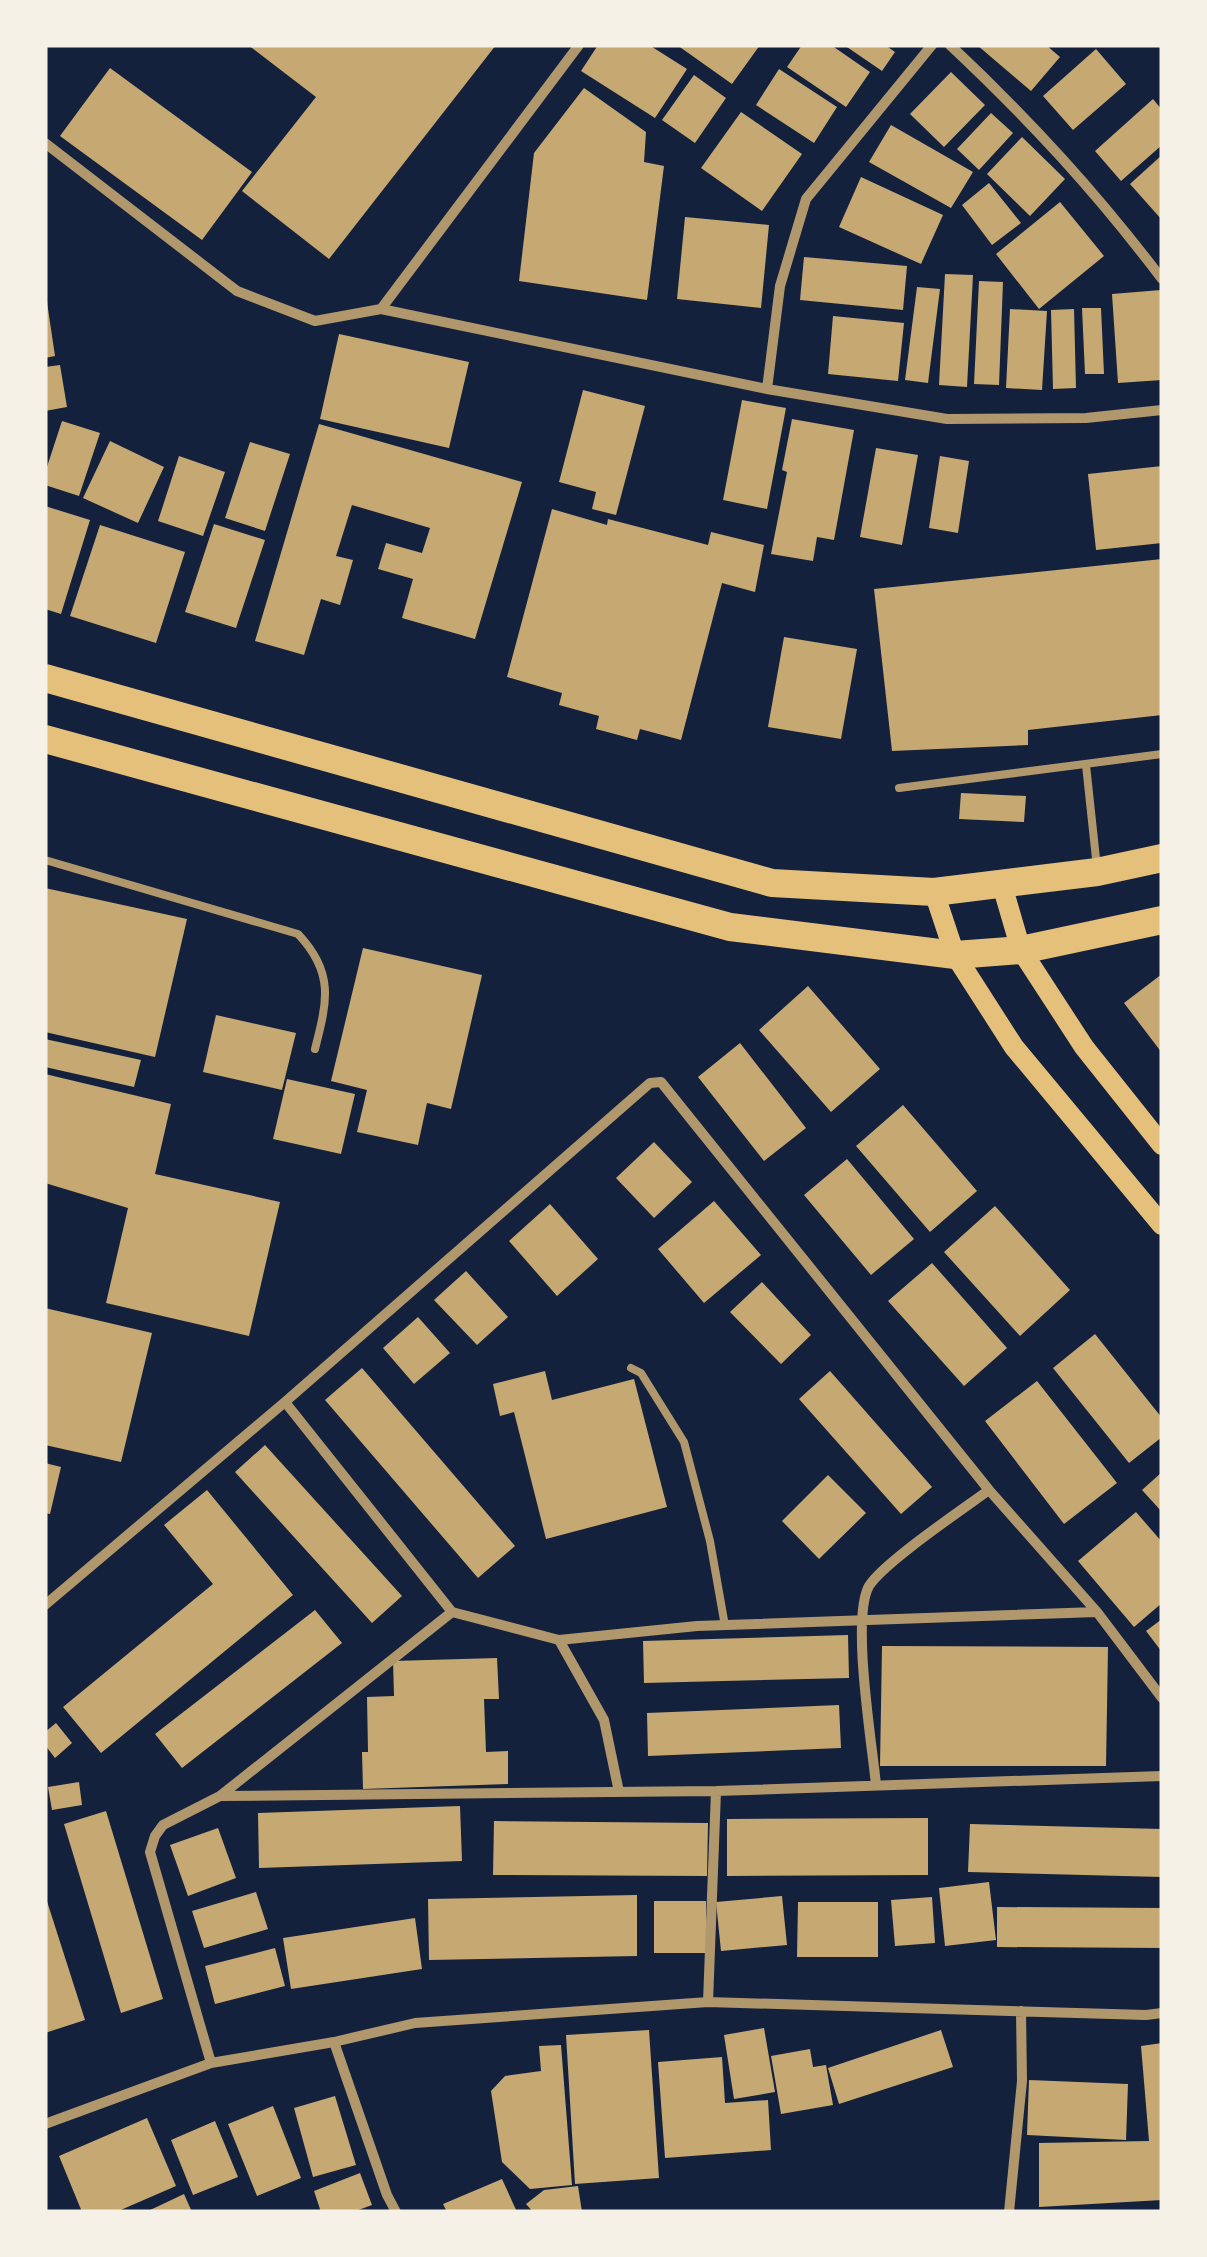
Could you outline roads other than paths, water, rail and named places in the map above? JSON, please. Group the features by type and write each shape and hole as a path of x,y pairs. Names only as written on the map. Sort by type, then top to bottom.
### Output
{"highway":[{"path":"45,678 772,883 934,892 1097,872 1162,858"},
{"path":"45,739 730,927 956,955 1021,950 1162,920"}],"main road":[{"path":"1002,885 1021,950 1084,1047 1162,1145"},
{"path":"934,892 956,955 1014,1046 1162,1226"}],"street":[{"path":"381,309 579,45"},
{"path":"766,390 780,286 806,200 932,45"},
{"path":"950,45 1030,120 1108,207 1162,279"},
{"path":"45,144 237,291 315,321 381,309 766,390 947,419 1086,418 1162,410"},
{"path":"45,1606 650,1084 661,1082 989,1490 1097,1612 1162,1698"},
{"path":"285,1402 452,1612 559,1640 725,1626 1097,1612"},
{"path":"876,1785 861,1622 866,1591 872,1581 989,1490"},
{"path":"211,2063 150,1852 154,1836 163,1825 220,1796 452,1612"},
{"path":"559,1640 604,1720 618,1792"},
{"path":"220,1796 716,1791 1162,1776"},
{"path":"708,2002 716,1791"},
{"path":"45,2124 211,2063 334,2042 415,2023 708,2002 1146,2016 1162,2013"},
{"path":"1009,2212 1022,2081 1021,2010"},
{"path":"334,2042 396,2212"}],"lane":[{"path":"900,788 1162,754"},
{"path":"1086,765 1097,872"},
{"path":"45,860 298,934 319,963 326,992 315,1049"},
{"path":"631,1368 641,1373 684,1442 710,1541 725,1626"}]}
